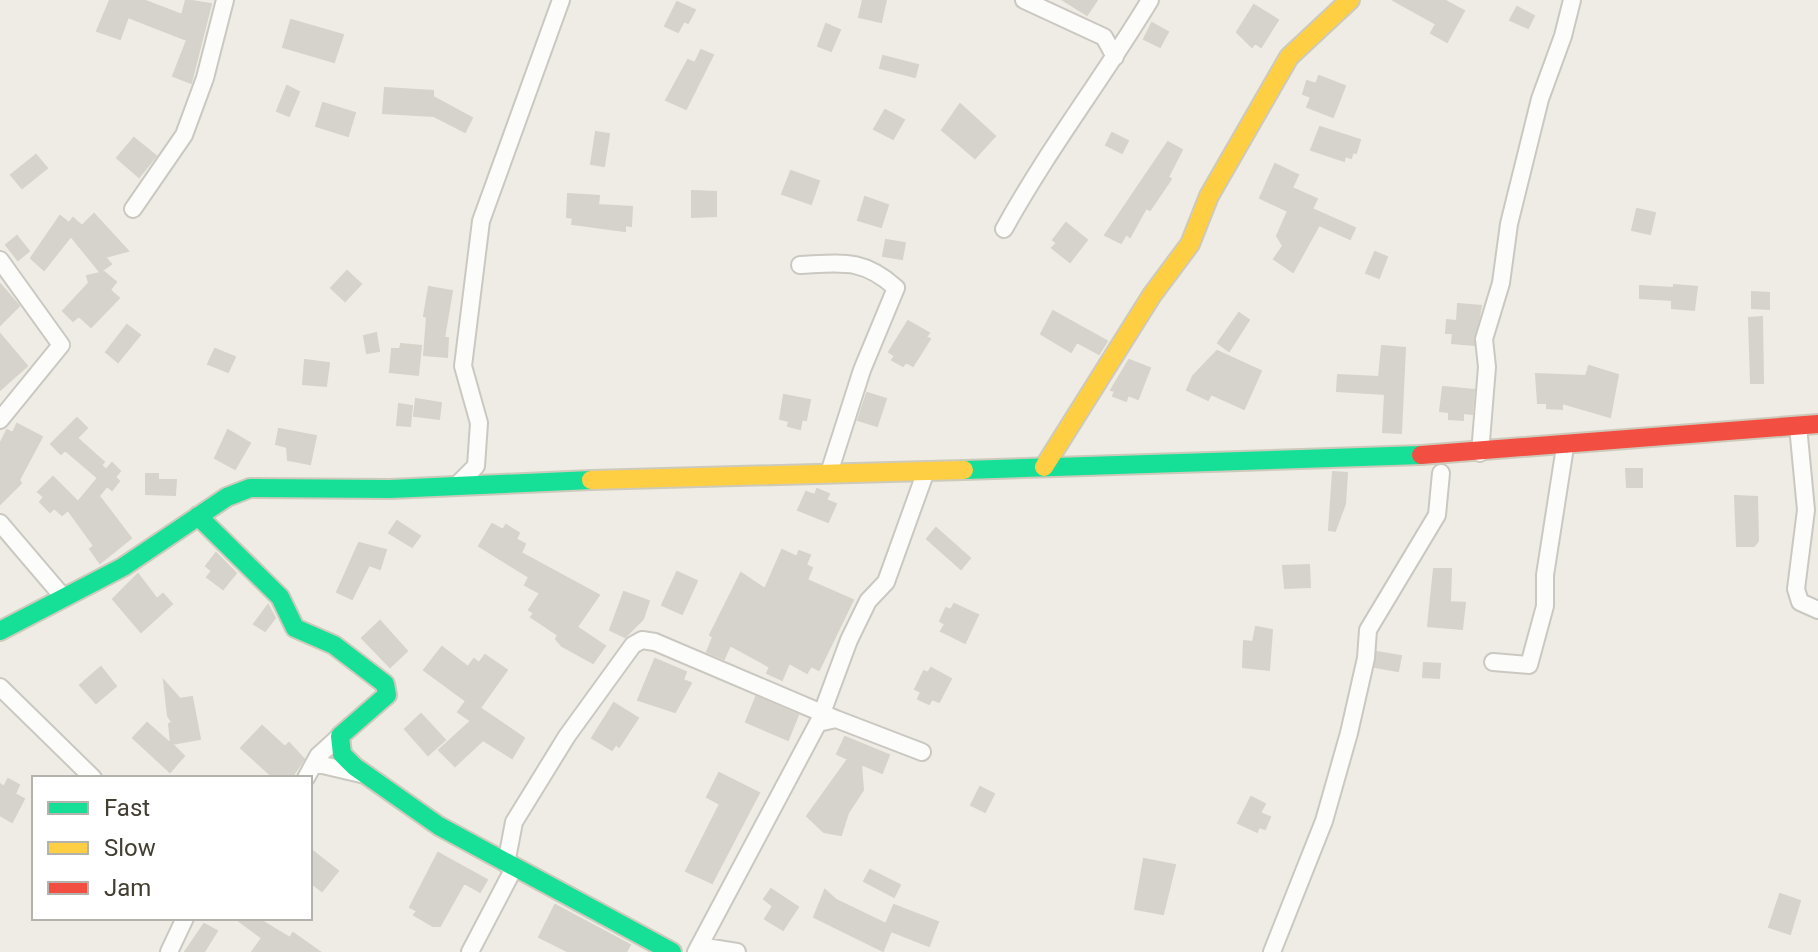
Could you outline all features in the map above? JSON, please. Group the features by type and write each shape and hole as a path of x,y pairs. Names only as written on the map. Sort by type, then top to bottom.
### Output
{"street":[{"path":"133,209 184,135 225,0"},
{"path":"456,486 476,466 479,423 463,366 481,221 561,0"},
{"path":"1024,0 1104,37 1127,38"},
{"path":"1004,229 1051,149 1150,0"},
{"path":"1044,467 1152,295 1190,244 1209,196 1289,57 1350,0"},
{"path":"1480,453 1487,367 1484,339 1501,283 1509,224 1540,99 1572,0"},
{"path":"1104,37 1115,57"},
{"path":"0,260 61,345 0,420"},
{"path":"800,265 844,261 879,272 896,288 862,370 829,473"},
{"path":"0,631 123,567 227,497 250,488 494,485 1480,453 1818,424"},
{"path":"1798,426 1806,510 1796,589 1800,602 1818,610"},
{"path":"1493,662 1529,665 1545,606 1545,575 1565,447"},
{"path":"476,466 494,485"},
{"path":"737,952 698,949 826,719 849,640 868,601 886,582 926,471"},
{"path":"901,472 912,481 917,496"},
{"path":"1272,952 1324,821 1349,733 1366,658 1368,630 1437,515 1441,473"},
{"path":"198,516 280,597 295,628 334,645 385,684 387,695 340,736 310,771"},
{"path":"0,523 64,598"},
{"path":"470,952 510,866 514,822 606,680 633,645 642,640 655,642 826,719 922,752"},
{"path":"0,687 91,776"},
{"path":"340,736 342,754 439,826 672,952"},
{"path":"310,771 367,775"},
{"path":"169,952 184,920"}],"building":[{"path":"110,0 143,0 182,15 186,0 211,4 191,83 173,76 187,40 128,17 120,39 97,31"},
{"path":"863,0 886,0 881,22 859,17"},
{"path":"1063,0 1097,0 1087,15"},
{"path":"1393,0 1444,0 1464,11 1447,42 1431,33 1436,24"},
{"path":"677,2 695,10 688,23 684,21 678,32 665,26"},
{"path":"1254,5 1278,20 1261,47 1255,43 1252,47 1237,32"},
{"path":"1517,7 1534,16 1528,28 1510,20"},
{"path":"291,20 343,35 334,62 283,47"},
{"path":"1152,23 1168,32 1160,47 1144,39"},
{"path":"826,24 840,30 831,51 818,46"},
{"path":"701,50 713,55 686,109 666,100 688,60 695,63"},
{"path":"883,56 918,65 915,77 880,68"},
{"path":"1319,76 1345,86 1333,117 1307,107 1311,97 1303,94 1307,81 1316,84"},
{"path":"287,86 299,92 289,116 277,111"},
{"path":"385,88 433,91 433,97 472,118 465,132 434,116 383,113"},
{"path":"323,103 355,113 348,136 316,126"},
{"path":"960,104 995,136 975,158 942,130"},
{"path":"885,110 904,120 893,139 874,129"},
{"path":"1320,127 1360,140 1356,153 1353,152 1351,158 1345,156 1344,161 1311,150"},
{"path":"596,132 609,134 604,166 591,164"},
{"path":"1112,133 1128,141 1122,153 1106,145"},
{"path":"134,138 156,156 139,177 117,158"},
{"path":"1168,142 1182,150 1168,177 1171,179 1150,210 1146,208 1130,237 1126,234 1121,243 1105,235"},
{"path":"36,155 47,168 22,188 11,175"},
{"path":"1275,164 1298,175 1292,188 1317,199 1312,209 1355,228 1350,239 1319,225 1293,272 1274,259 1283,246 1277,236 1288,211 1260,198"},
{"path":"791,171 819,181 811,204 782,194"},
{"path":"692,191 716,192 716,216 692,217"},
{"path":"568,194 599,196 598,205 632,207 631,226 625,225 625,231 572,224 573,218 567,217"},
{"path":"865,197 888,205 881,227 858,220"},
{"path":"1637,209 1655,213 1650,234 1632,230"},
{"path":"94,214 128,251 105,257 111,264 100,272 71,236 44,270 31,258 60,216 69,223 73,218 82,226"},
{"path":"1066,223 1087,240 1070,262 1052,248 1057,243 1053,240"},
{"path":"17,236 29,251 18,260 6,245"},
{"path":"886,240 905,243 902,259 883,256"},
{"path":"1375,252 1387,257 1379,278 1366,273"},
{"path":"347,271 361,284 345,301 331,288"},
{"path":"104,272 116,282 110,290 119,298 91,327 79,316 73,321 63,311 89,283 87,276"},
{"path":"0,284 19,306 0,325"},
{"path":"1674,285 1697,287 1694,310 1672,308 1672,300 1640,298 1640,286 1674,288"},
{"path":"429,287 452,291 444,338 448,338 447,357 424,355 427,317 424,316"},
{"path":"1752,292 1769,293 1769,309 1752,308"},
{"path":"1458,304 1481,306 1474,345 1452,343 1453,333 1446,333 1447,320 1457,321"},
{"path":"1053,311 1107,341 1099,354 1077,342 1071,352 1041,334"},
{"path":"1239,313 1249,320 1229,351 1218,343"},
{"path":"1762,317 1763,383 1751,383 1749,318"},
{"path":"908,321 929,333 926,337 930,339 913,366 906,362 903,366 892,360 895,356 889,352"},
{"path":"127,325 140,335 118,362 106,352"},
{"path":"376,333 379,351 367,353 364,336"},
{"path":"0,334 27,366 0,390"},
{"path":"401,344 421,346 418,375 390,372 392,349 400,349"},
{"path":"1382,346 1405,348 1401,433 1383,432 1385,394 1337,391 1338,375 1379,377"},
{"path":"215,349 235,357 228,372 208,364"},
{"path":"1217,351 1261,371 1244,409 1211,394 1208,400 1187,390 1193,376"},
{"path":"305,360 329,363 326,386 303,384"},
{"path":"1129,360 1150,368 1138,399 1128,395 1126,401 1113,396 1115,391 1111,390"},
{"path":"1589,366 1618,375 1610,417 1562,403 1562,409 1547,408 1547,403 1538,403 1536,374 1586,376"},
{"path":"1443,387 1474,390 1472,414 1463,413 1463,420 1449,419 1449,412 1440,411"},
{"path":"867,393 886,399 877,426 858,420"},
{"path":"784,395 810,400 806,420 802,419 800,429 788,426 789,421 780,419"},
{"path":"416,399 441,403 439,419 414,416"},
{"path":"399,404 412,406 410,426 397,425"},
{"path":"77,418 87,428 77,438 104,462 101,465 106,470 112,463 120,471 115,477 119,481 112,490 107,486 99,496 131,538 100,563 90,549 94,546 68,510 62,515 54,508 50,512 40,502 44,497 38,492 53,477 78,502 98,478 65,450 61,454 51,444"},
{"path":"17,424 42,437 19,480 21,483 0,504 0,444 7,430 13,433"},
{"path":"279,429 316,436 310,464 288,460 287,447 276,444"},
{"path":"228,430 250,443 235,469 215,458"},
{"path":"1626,469 1642,469 1642,487 1627,487"},
{"path":"1333,472 1347,473 1345,504 1335,531 1329,530"},
{"path":"146,474 158,474 158,480 176,480 175,495 146,494"},
{"path":"817,489 829,494 826,500 836,504 828,522 798,510 806,492 815,495"},
{"path":"1735,496 1757,497 1758,541 1754,546 1737,546"},
{"path":"397,521 420,536 412,547 389,533"},
{"path":"492,524 503,530 506,525 519,533 516,539 525,544 521,553 599,595 577,627 605,646 593,663 562,646 556,639 558,635 531,617 534,613 529,610 540,593 525,585 529,577 479,546"},
{"path":"936,528 970,558 961,569 927,539"},
{"path":"359,543 386,550 380,569 369,565 352,599 337,592"},
{"path":"782,550 797,557 799,551 810,555 806,565 812,568 807,580 853,600 819,670 811,666 807,673 789,663 782,680 767,673 770,667 730,645 724,659 707,652 713,637 710,635 741,573 765,589"},
{"path":"216,553 236,573 223,589 207,577 212,571 206,566"},
{"path":"1309,565 1310,587 1285,588 1283,566"},
{"path":"1434,569 1451,569 1450,602 1465,603 1462,629 1428,626"},
{"path":"677,572 697,581 682,614 662,605"},
{"path":"138,574 157,599 163,594 172,604 141,632 113,599"},
{"path":"624,592 649,601 643,619 625,637 610,630"},
{"path":"954,604 978,615 965,643 941,631 945,624 940,621 946,608 951,610"},
{"path":"268,605 275,618 265,631 254,624"},
{"path":"380,621 407,651 390,667 362,638"},
{"path":"1256,627 1272,630 1269,670 1243,667 1244,641 1253,642"},
{"path":"442,647 468,667 474,659 479,663 485,655 507,670 480,708 524,738 512,758 483,740 455,766 439,750 471,721 458,712 466,701 424,670"},
{"path":"1377,652 1401,656 1398,671 1375,667"},
{"path":"655,659 686,672 683,680 691,683 675,712 638,700"},
{"path":"1424,663 1440,664 1439,678 1423,677"},
{"path":"101,667 116,686 96,703 80,685"},
{"path":"931,668 951,679 939,702 932,699 929,704 918,699 921,692 915,689 924,671 928,673"},
{"path":"164,681 180,699 192,697 200,739 172,744 184,756 170,772 133,738 147,723 171,744 169,724 172,722 168,716"},
{"path":"756,697 798,715 788,740 746,722"},
{"path":"614,703 638,718 619,747 616,744 612,750 592,738"},
{"path":"421,714 445,740 428,755 405,729"},
{"path":"262,726 285,747 289,743 304,759 292,776 272,776 241,748"},
{"path":"845,737 889,755 882,773 861,764 863,790 848,813 841,835 824,832 807,816 848,759 837,754"},
{"path":"719,773 759,793 712,883 686,871 720,804 707,797"},
{"path":"8,779 19,785 15,794 24,799 12,822 0,815 0,784 4,787"},
{"path":"980,787 994,794 985,812 971,805"},
{"path":"1251,797 1265,804 1260,813 1270,817 1265,829 1259,827 1257,832 1238,823"},
{"path":"312,851 338,871 322,891 312,884"},
{"path":"438,853 487,880 480,892 464,883 440,926 433,926 414,915 417,911 410,907"},
{"path":"1144,859 1175,865 1163,914 1135,909"},
{"path":"870,870 900,885 894,897 864,881"},
{"path":"771,889 798,907 783,930 765,919 773,906 764,899"},
{"path":"825,890 836,900 886,924 894,905 938,922 929,946 891,931 883,951 814,917"},
{"path":"1780,894 1800,901 1790,934 1769,927"},
{"path":"555,905 630,945 626,952 569,952 539,937"},
{"path":"238,920 260,920 290,938 293,933 320,952 252,952 262,938"},
{"path":"204,924 217,931 204,952 185,952"}],"traffic: fast":[{"path":"964,470 1421,455"},
{"path":"0,631 123,567 227,497 250,488 390,489 591,480"},
{"path":"198,516 280,597 295,628 334,645 385,684 387,695 340,736 342,754 355,767 439,826 672,952"}],"traffic: slow":[{"path":"1044,467 1152,295 1190,244 1209,196 1289,57 1350,0"},
{"path":"591,480 964,470"}],"traffic: jam":[{"path":"1421,455 1818,424"}]}
